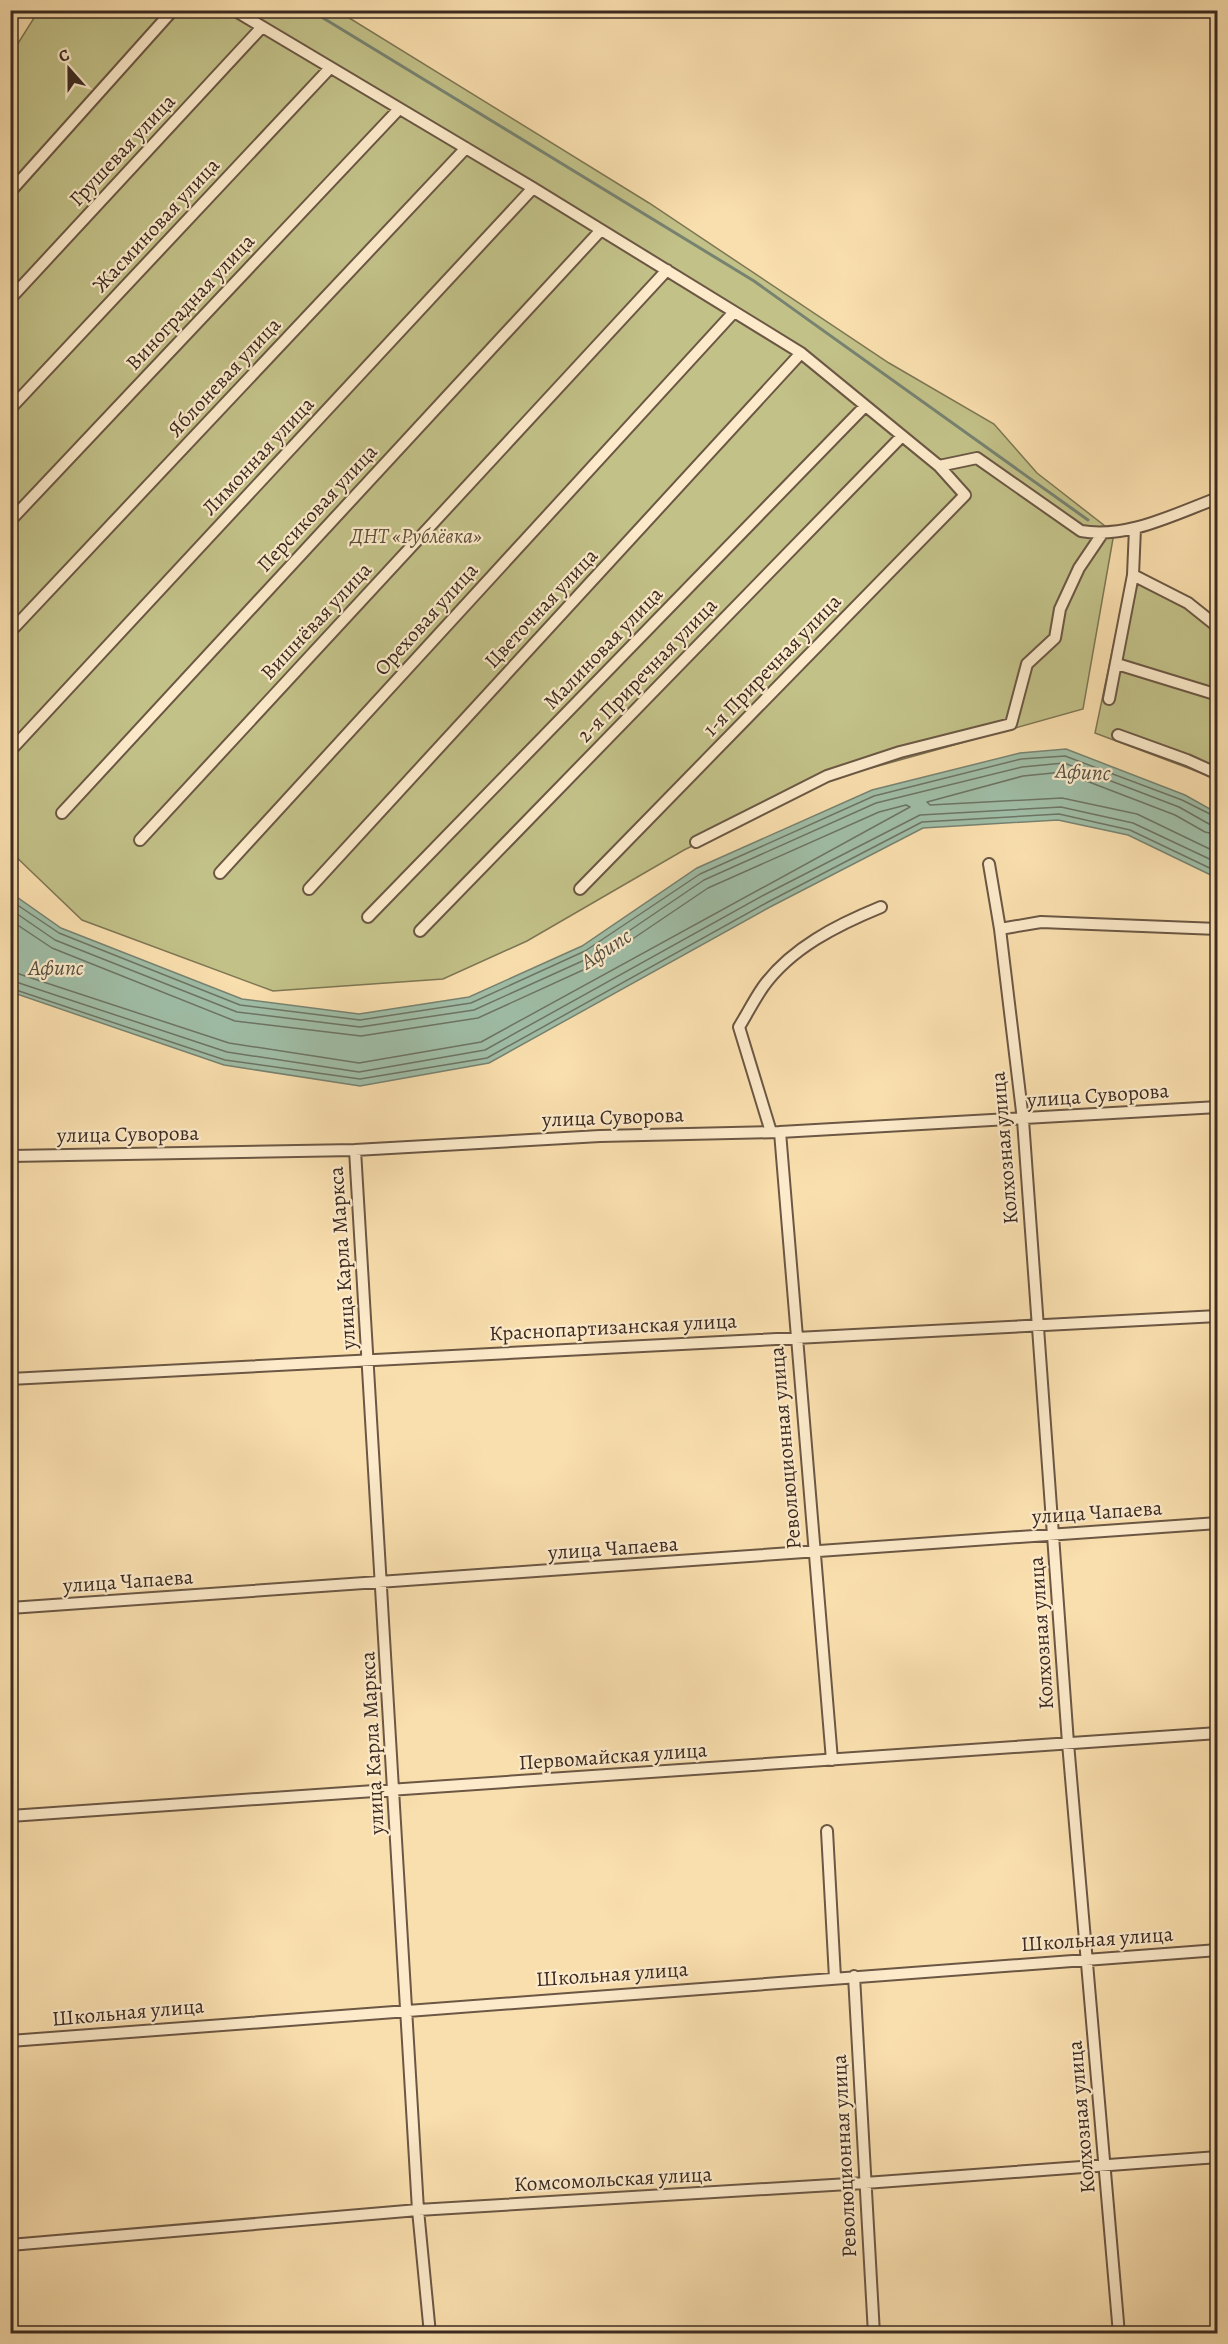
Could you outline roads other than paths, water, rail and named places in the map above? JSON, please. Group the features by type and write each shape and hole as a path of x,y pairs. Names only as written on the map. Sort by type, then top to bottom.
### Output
{"street":[{"path":"10,192 173,10"},
{"path":"234,10 466,148 801,353 939,466 977,458 1081,531 1102,534 1135,528 1218,498"},
{"name":"Грушевая улица","path":"10,299 262,27"},
{"name":"Жасминовая улица","path":"10,409 330,68"},
{"name":"Виноградная улица","path":"10,521 399,108"},
{"name":"Яблоневая улица","path":"10,632 466,148"},
{"name":"Лимонная улица","path":"10,751 533,189"},
{"name":"Персиковая улица","path":"62,813 601,230"},
{"name":"Вишнёвая улица","path":"140,840 667,270"},
{"name":"Ореховая улица","path":"219,873 734,312"},
{"name":"Цветочная улица","path":"309,889 801,353"},
{"name":"Малиновая улица","path":"368,917 865,406"},
{"name":"2-я Приречная улица","path":"420,931 902,436"},
{"name":"1-я Приречная улица","path":"580,889 965,495 939,466"},
{"path":"1108,699 1117,664 1133,575 1135,528"},
{"path":"696,843 826,776 900,752 1011,724 1027,664 1056,638 1060,609 1079,568 1102,534"},
{"path":"1133,575 1188,603 1218,627"},
{"path":"1117,664 1218,695"},
{"path":"1118,735 1218,774"},
{"name":"Колхозная улица","path":"988,864 1000,929 1023,1120 1068,1743 1119,2334"},
{"name":"Революционная улица","path":"832,1760 775,1132 739,1027 764,986 797,951 849,920 881,907"},
{"path":"1000,929 1041,922 1218,929"},
{"name":"улица Суворова","path":"10,1156 355,1150 600,1136 775,1132 1023,1120 1218,1107"},
{"name":"улица Карла Маркса","path":"355,1150 383,1584 418,2210 430,2334"},
{"name":"Краснопартизанская улица","path":"10,1379 1218,1316"},
{"name":"улица Чапаева","path":"10,1608 383,1584 1218,1523"},
{"name":"Первомайская улица","path":"10,1816 1218,1733"},
{"path":"827,1831 835,1978"},
{"name":"Школьная улица","path":"10,2041 407,2009 1218,1950"},
{"name":"Революционная улица","path":"854,1976 874,2334"},
{"name":"Комсомольская улица","path":"10,2246 418,2210 865,2183 1218,2157"}],"water":[{"name":"Афипс","path":"1066,749 1185,795 1217,813 1217,878 1128,835 1058,820 923,828 770,907 489,1063 360,1086 224,1065 11,992 11,893 61,928 242,999 359,1014 469,997 582,946 697,868 872,790 1020,753"}],"waterway":[{"path":"310,10 754,281 1088,520"}],"park label":[{"name":"ДНТ «Рублёвка»","path":"416,536"}]}
